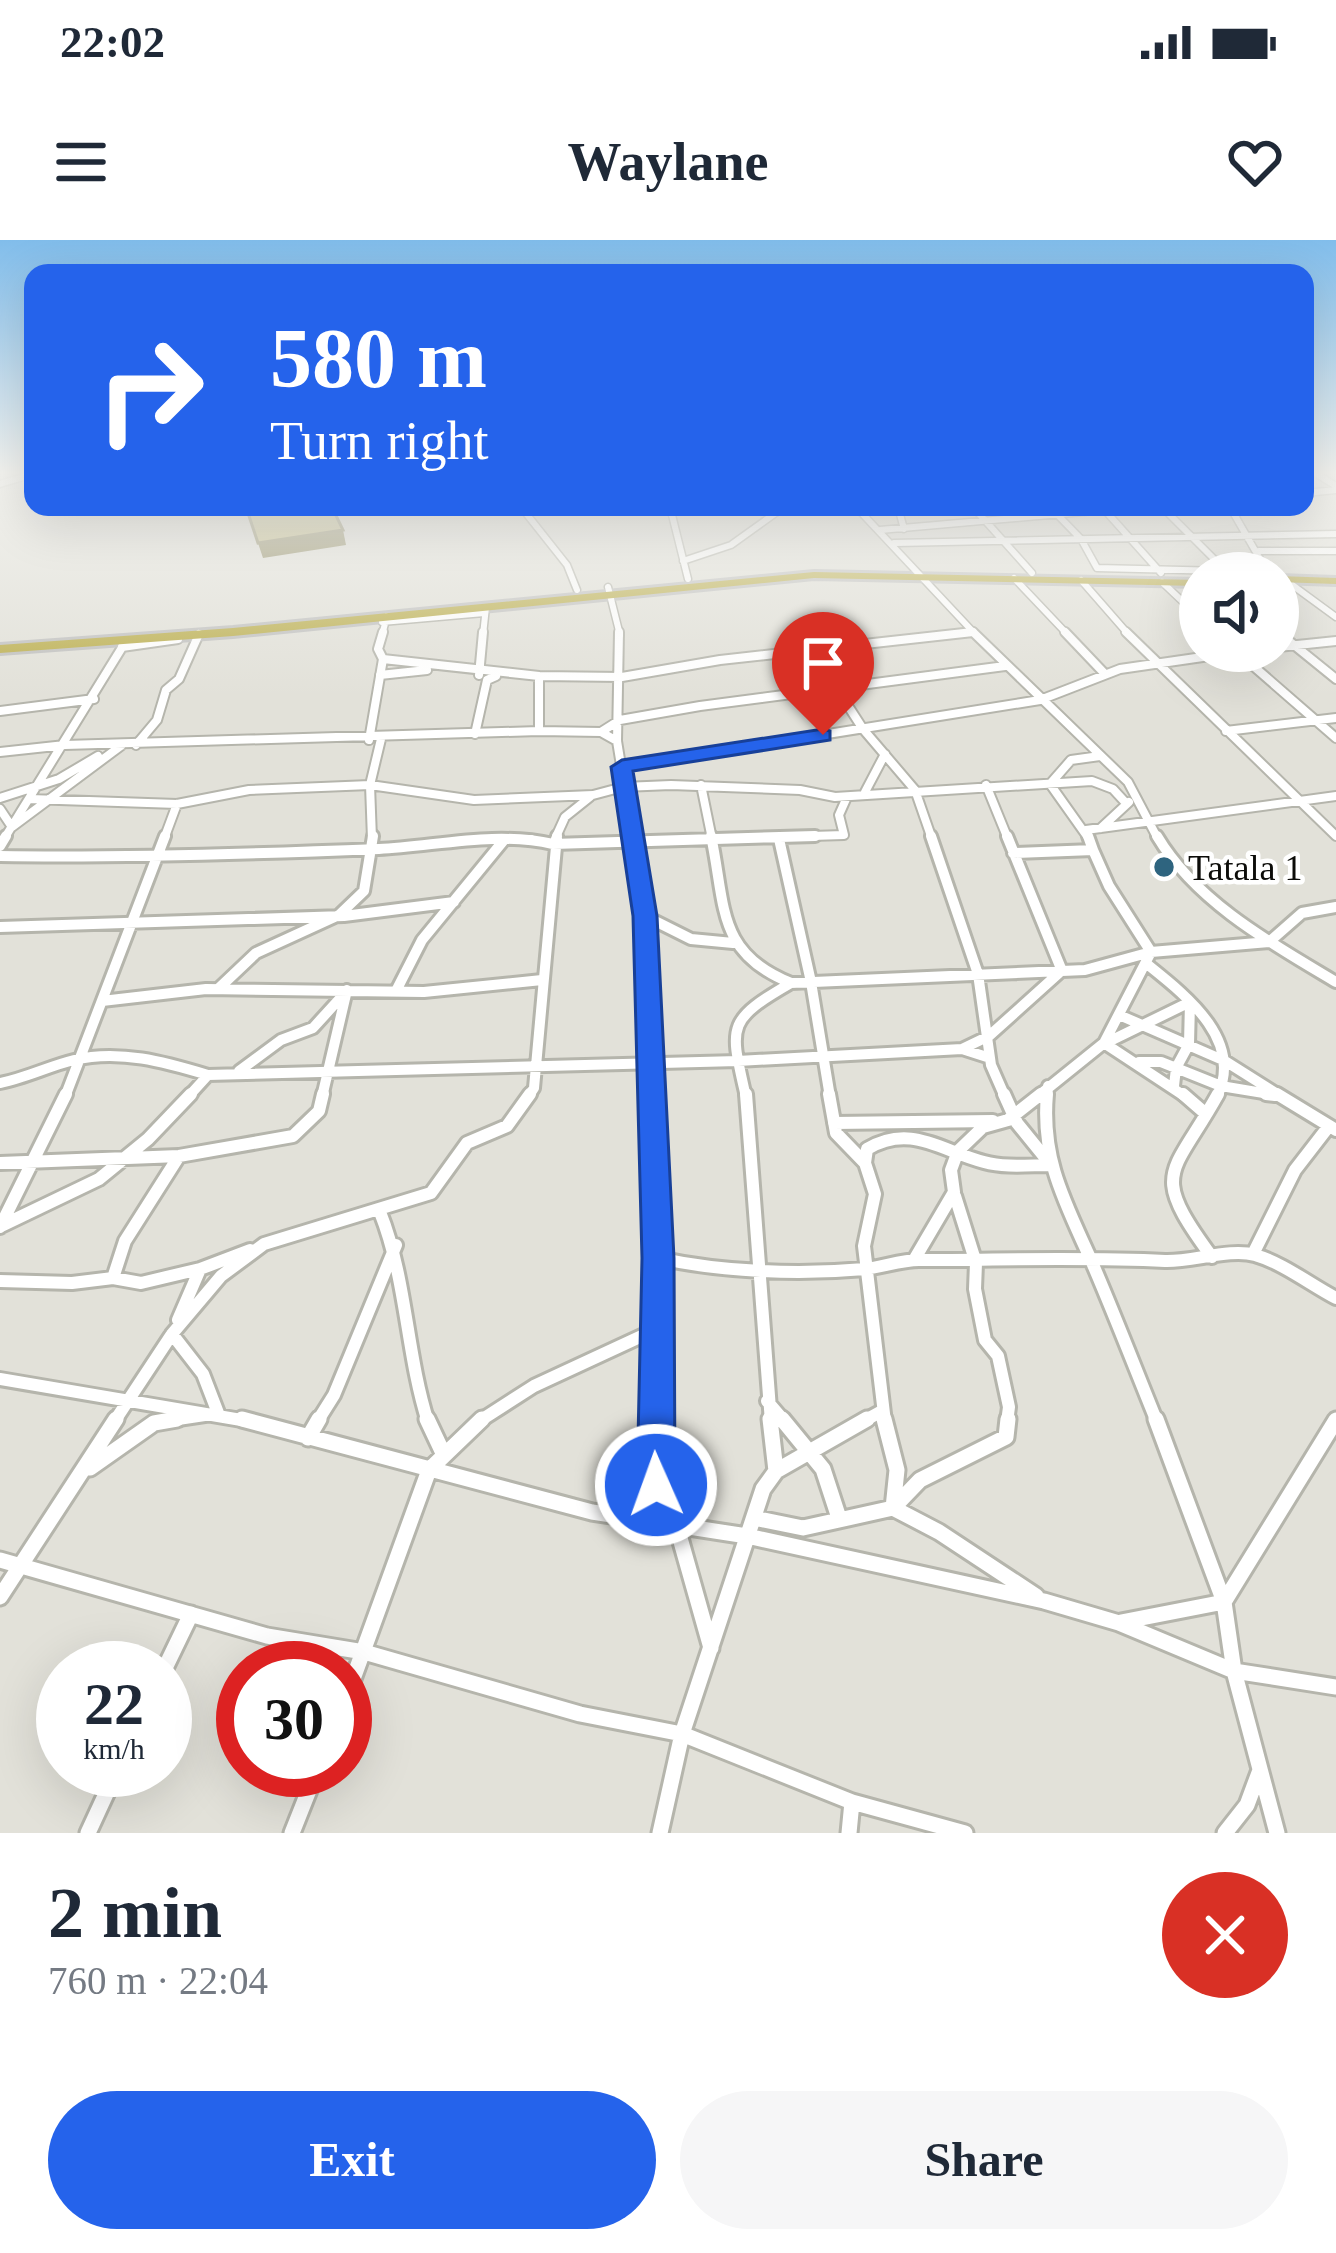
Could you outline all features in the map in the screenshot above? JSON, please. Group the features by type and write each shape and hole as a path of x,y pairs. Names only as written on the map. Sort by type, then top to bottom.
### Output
{"highway":[{"path":"54,644 124,644 199,634 384,623 688,579 811,568 1081,580 1161,576"},
{"path":"0,649 577,590 814,575 1128,572 1179,578"},
{"path":"1299,583 1336,584"}],"street":[{"path":"553,547 577,590"},
{"path":"679,547 688,579"},
{"path":"682,562 724,547"},
{"path":"898,547 1005,666 1128,782 1142,800 1147,824 1172,859 1269,942 1336,982"},
{"path":"1009,547 1032,573"},
{"path":"1086,547 1097,568 1128,572"},
{"path":"1138,547 1179,595"},
{"path":"1257,547 1336,551"},
{"path":"1161,576 1179,575"},
{"path":"1014,578 1106,674"},
{"path":"1081,580 1157,662 1336,836"},
{"path":"610,590 622,665 617,741 645,916 658,1258 655,1523"},
{"path":"1299,593 1336,617"},
{"path":"369,740 384,623 485,610 479,675"},
{"path":"460,668 479,675 622,677 974,632"},
{"path":"136,745 157,720 166,690 179,679 199,634"},
{"path":"1299,645 1336,641"},
{"path":"0,845 124,644"},
{"path":"1299,649 1336,679"},
{"path":"812,650 863,729 915,790 978,974 990,1058 1011,1117 1051,1165"},
{"path":"383,659 448,668"},
{"path":"622,767 1040,700 1106,674 1179,659"},
{"path":"380,675 483,663"},
{"path":"598,677 622,665"},
{"path":"0,752 90,745 601,731 620,720 1005,666"},
{"path":"1263,672 1336,738"},
{"path":"476,734 488,680 499,675"},
{"path":"539,676 539,731"},
{"path":"0,711 94,699"},
{"path":"1226,731 1336,718"},
{"path":"79,723 90,745"},
{"path":"601,731 617,741"},
{"path":"218,989 256,953 339,915 364,892 375,822 370,785 381,740"},
{"path":"0,798 39,786 122,745"},
{"path":"12,827 122,745"},
{"path":"865,792 885,754"},
{"path":"1050,784 1071,760 1100,756"},
{"path":"30,799 177,804 250,790 370,785 474,800 701,785 800,790 841,800 865,792 898,795 915,790 1092,781 1113,789 1125,802"},
{"path":"1113,789 1128,782"},
{"path":"1050,784 1086,830 1108,886 1150,958 1207,1018 1225,1061 1220,1086 1183,1147 1171,1183 1174,1201 1212,1257"},
{"path":"701,785 733,943 743,958 791,983 1101,968 1269,942 1302,913 1336,907"},
{"path":"986,785 1062,970"},
{"path":"566,817 593,795"},
{"path":"1086,830 1336,796"},
{"path":"0,1281 72,1283 113,1278 141,1283 200,1270 264,1244 431,1193 466,1143 507,1126 534,1088 554,844 569,797"},
{"path":"0,856 159,858 504,841 518,836 554,844 844,835 841,800"},
{"path":"1102,828 1125,802 1142,800"},
{"path":"0,1227 64,1098 134,927 177,804"},
{"path":"0,809 12,827"},
{"path":"779,838 811,982 838,1140 865,1162"},
{"path":"397,988 416,943 454,902 478,865 504,841"},
{"path":"1013,853 1093,850"},
{"path":"0,867 16,856"},
{"path":"0,927 134,927 398,913 454,902"},
{"path":"645,916 691,939 733,943"},
{"path":"1104,1043 1150,958"},
{"path":"962,1049 989,1036 1062,970"},
{"path":"102,1001 218,989 318,994 460,989 542,980"},
{"path":"776,1471 747,1099 731,1040 734,1024 791,983"},
{"path":"0,1163 179,1156 293,1136 320,1112 347,990"},
{"path":"236,1073 280,1040 313,1028 347,990"},
{"path":"754,1518 803,1528 893,1508 920,1480 1006,1438 1009,1408 998,1357 986,1340 974,1289 976,1263 954,1192 951,1170 958,1151 982,1127 1011,1117 1104,1043 1190,1002"},
{"path":"1174,1086 1176,1068 1189,1043 1190,1002"},
{"path":"1119,1015 1225,1061 1332,1128 1284,1187 1277,1212 1253,1254"},
{"path":"1104,1043 1174,1086 1206,1114"},
{"path":"0,1083 34,1077 77,1059 164,1061 208,1075 738,1061 962,1049 990,1058"},
{"path":"1138,1062 1176,1068 1220,1086 1284,1097"},
{"path":"0,1227 57,1203 128,1156 208,1075"},
{"path":"1048,1086 1044,1126 1062,1205 1089,1256 1168,1448 1224,1602 1234,1671 1277,1833"},
{"path":"834,1124 1011,1117"},
{"path":"879,1140 918,1136 937,1121"},
{"path":"889,1125 987,1164 1051,1165"},
{"path":"889,1125 867,1149 865,1162 875,1194 864,1246 882,1411 897,1470 893,1508"},
{"path":"113,1278 125,1241 179,1156"},
{"path":"914,1261 954,1192"},
{"path":"380,1212 396,1245 427,1426 443,1453"},
{"path":"0,1597 8,1564 87,1470 172,1334 221,1276 264,1244"},
{"path":"308,1438 334,1395 396,1245"},
{"path":"658,1258 704,1268 745,1266 764,1273 868,1269 914,1261 976,1263 1089,1256 1172,1261 1253,1254 1336,1298"},
{"path":"172,1334 200,1270"},
{"path":"368,1641 429,1470 443,1453 476,1421 524,1390 657,1329"},
{"path":"172,1334 202,1374 218,1413"},
{"path":"0,1379 218,1413 592,1512 746,1536 1044,1601 1119,1623 1234,1671 1336,1688"},
{"path":"767,1400 806,1454 823,1469 839,1518"},
{"path":"660,1833 682,1734 764,1489 776,1471 882,1411"},
{"path":"87,1470 154,1424 218,1413"},
{"path":"1119,1623 1224,1602 1336,1420"},
{"path":"893,1508 939,1532 1044,1601"},
{"path":"676,1524 711,1648"},
{"path":"8,1564 297,1641"},
{"path":"178,1641 191,1614"},
{"path":"372,1654 580,1714 682,1734 852,1802 965,1833"},
{"path":"1225,1833 1247,1805 1261,1767"},
{"path":"88,1833 105,1797"},
{"path":"292,1833 306,1797"},
{"path":"849,1833 852,1802"}],"place":[{"name":"Tatala 1","path":"1164,867"}],"route":[{"path":"656,1485 658,1258 645,916 622,767 823,735"}]}
